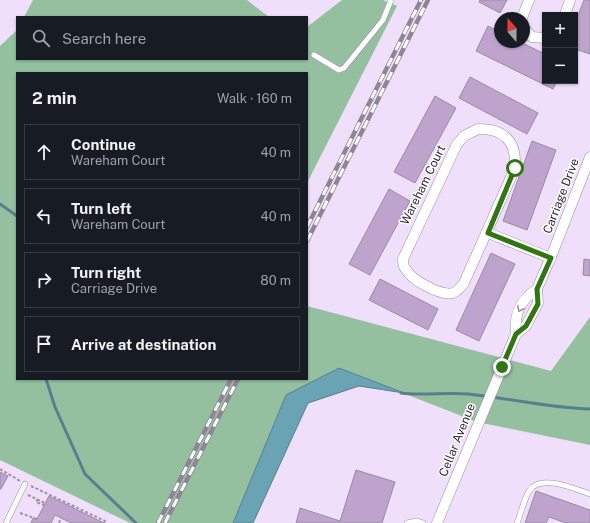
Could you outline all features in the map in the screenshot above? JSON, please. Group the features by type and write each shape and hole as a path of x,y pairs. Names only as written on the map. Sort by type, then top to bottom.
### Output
{"street":[{"path":"524,12 529,0"},
{"path":"565,12 570,0"},
{"path":"530,35 532,37 542,38"},
{"name":"Wareham Court","path":"478,129 488,129 503,135 513,148 516,158 515,168 488,233 460,289 445,293 417,281 405,269 403,259 405,253 457,144 464,136 478,129"},
{"name":"Carriage Drive","path":"502,367 516,334 515,320 517,314 526,296 537,289 551,258 590,157"},
{"path":"488,233 551,258"},
{"name":"Cellar Avenue","path":"437,523 502,367"}],"lane":[{"path":"314,55 339,70 344,68 383,20 391,0"},
{"path":"517,523 530,490 537,485 552,482 590,494"},
{"path":"6,523 25,484"},
{"path":"407,523 416,521 424,523"}],"path":[{"path":"0,469 25,484 40,489 105,521 104,523"},
{"path":"22,492 38,499 44,504"},
{"path":"13,510 37,519"},
{"path":"59,523 61,518"}],"green space":[{"path":"33,0 247,0 268,16 25,16"},
{"path":"342,0 383,0 397,6 308,181 308,72 16,72 16,380 308,380 308,306 551,371 590,317 590,445 477,422 339,368 286,395 233,523 130,523 0,460 0,46 16,31 16,60 308,60 308,26"}],"water":[{"path":"339,368 404,393 359,386 308,403 253,523 233,523 286,395"}],"building":[{"path":"480,0 507,0 501,12 479,2"},
{"path":"584,0 590,0 590,54 578,50 578,15"},
{"path":"488,26 494,29 494,48 530,47 542,53 542,84 476,51"},
{"path":"470,77 538,113 527,134 459,98"},
{"path":"543,84 556,84 553,89"},
{"path":"435,96 456,108 415,183 394,172"},
{"path":"532,141 556,150 527,230 503,221"},
{"path":"389,189 410,201 370,275 349,264"},
{"path":"491,253 515,264 479,341 456,330"},
{"path":"584,259 590,260 590,276 583,275"},
{"path":"380,279 438,309 428,330 369,300"},
{"path":"356,470 395,482 382,523 296,523 300,508 340,521"},
{"path":"0,472 8,476 1,489 0,489"},
{"path":"536,491 590,510 590,523 566,523 549,517 546,523 525,523"},
{"path":"49,496 104,523 71,523 55,515 51,523 31,523 33,518 37,519"}],"waterway":[{"path":"0,204 16,215"},
{"path":"46,380 55,407 85,474 136,523"},
{"path":"401,393 468,394 559,407 590,409"}],"railway":[{"path":"308,225 421,0"},
{"path":"308,239 428,0"},
{"path":"158,523 230,380"},
{"path":"165,523 237,380"}],"route":[{"path":"502,367 516,334 526,326 538,304 537,289 551,258 488,233 515,168"}]}
